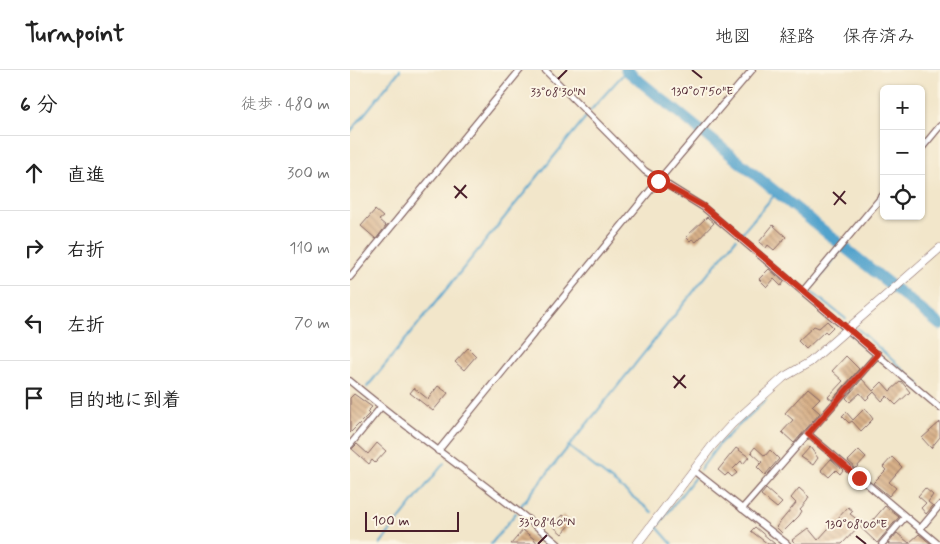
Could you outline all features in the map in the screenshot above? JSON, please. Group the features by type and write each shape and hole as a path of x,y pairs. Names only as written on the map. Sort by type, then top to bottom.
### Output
{"street":[{"path":"350,277 520,70"},
{"path":"545,70 632,158 658,181 703,206 940,408"},
{"path":"438,451 700,130 752,70"},
{"path":"925,144 940,126"},
{"path":"803,291 880,199"},
{"path":"637,544 712,446 740,417 784,377 810,362 940,248"},
{"path":"742,509 878,354"},
{"path":"350,381 380,407 528,518 558,544"},
{"path":"350,445 380,407"},
{"path":"808,434 938,544"},
{"path":"693,470 787,544"},
{"path":"920,529 940,505"},
{"path":"882,544 905,517"}],"building":[{"path":"375,210 383,217 379,220 386,226 376,239 361,226"},
{"path":"707,217 714,223 696,242 692,239 690,241 686,237"},
{"path":"773,225 786,237 774,250 768,245 766,248 759,242"},
{"path":"769,269 784,282 781,286 774,279 767,287 759,279"},
{"path":"827,321 833,327 827,333 825,331 806,349 798,341 814,326 819,328"},
{"path":"468,348 476,356 464,370 455,362"},
{"path":"846,356 859,369 832,400 828,397 843,381 832,371"},
{"path":"862,379 873,391 882,382 890,391 901,381 910,392 896,405 887,396 882,401 874,392 866,400 860,393 850,402 846,398"},
{"path":"438,386 448,393 433,411 410,393 414,388 428,399"},
{"path":"808,388 820,398 812,406 820,413 794,443 782,432 793,420 785,413"},
{"path":"354,394 372,407 367,412 369,414 350,433 350,398"},
{"path":"865,408 873,419 861,431 852,421 849,423 842,416 846,412 853,420"},
{"path":"940,422 940,437 931,448 922,438"},
{"path":"377,443 386,451 375,463 372,460 369,464 352,449 357,444 368,454"},
{"path":"755,447 765,456 770,450 779,459 765,475 757,467 762,462 751,452"},
{"path":"810,447 818,458 813,465 801,457"},
{"path":"736,448 749,457 743,464 741,461 733,469 737,473 732,477 728,473 725,476 718,470"},
{"path":"859,450 866,457 856,468 848,461"},
{"path":"892,457 902,467 889,482 896,488 889,496 873,483 886,470 883,467"},
{"path":"831,459 843,470 840,474 836,470 829,477 821,470"},
{"path":"799,488 809,497 800,509 802,511 799,516 782,533 776,527 796,503 791,498"},
{"path":"925,488 933,495 928,502 933,506 926,514 921,508 926,503 918,496"},
{"path":"766,489 782,503 777,508 761,495"},
{"path":"885,506 899,517 877,543 859,526 842,544 796,544 792,540 808,528 818,540 848,507 853,511 850,514 867,527"},
{"path":"563,515 572,523 562,534 553,526"},
{"path":"755,527 775,544 768,544 751,531"},
{"path":"523,530 534,539 538,544 511,544"},
{"path":"897,533 909,543 919,534 931,544 888,544"}],"waterway":[{"path":"350,132 400,70"},
{"path":"626,70 940,325"},
{"path":"590,111 627,70"},
{"path":"367,387 586,117"},
{"path":"741,234 777,192"},
{"path":"520,507 736,239"},
{"path":"844,247 809,290 846,319"},
{"path":"857,328 920,385"},
{"path":"700,470 720,443 766,400"},
{"path":"568,446 652,512"},
{"path":"380,544 444,463"},
{"path":"672,544 657,527 695,477"},
{"path":"491,544 516,513"}],"route":[{"path":"658,181 703,206 878,354 808,434 859,478"}]}
